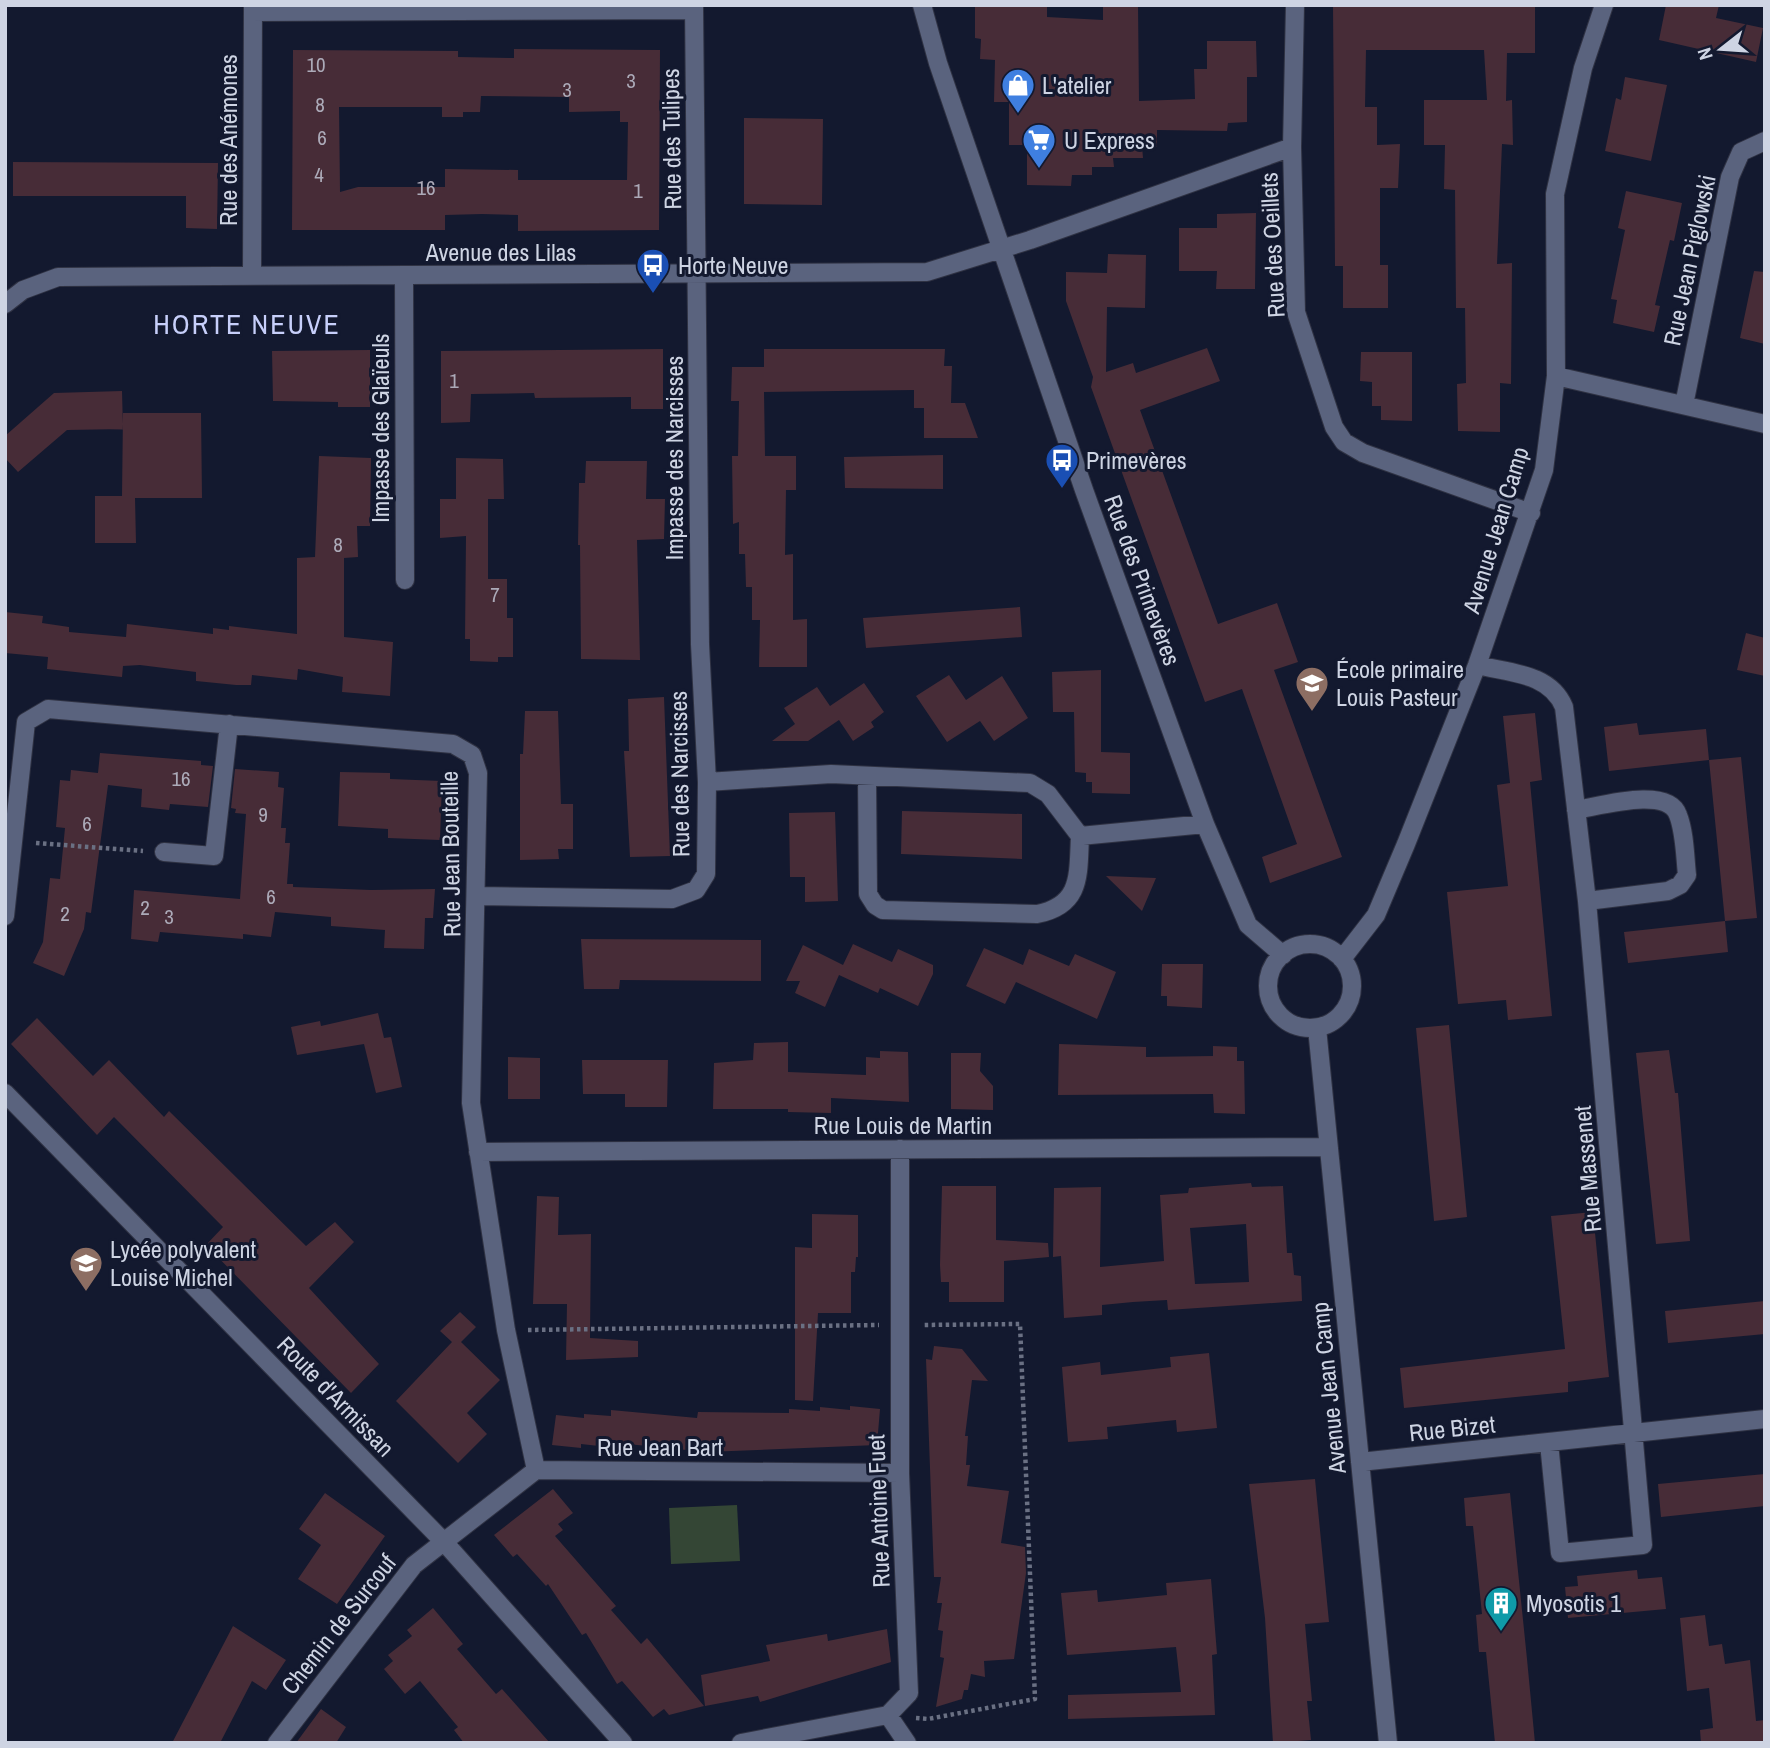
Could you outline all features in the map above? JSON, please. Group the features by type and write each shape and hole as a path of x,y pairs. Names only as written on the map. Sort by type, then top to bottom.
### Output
{"street":[{"name":"Rue des Primevères","path":"922,5 1001,249 1084,490 1205,824 1248,925 1283,955"},
{"name":"Rue des Oeillets","path":"1295,5 1292,147 1296,312 1334,427 1344,442 1363,453 1531,513"},
{"name":"Avenue Jean Camp","path":"1342,959 1376,915 1477,665 1544,470 1556,376 1555,194 1583,68 1604,5"},
{"path":"253,9 694,8"},
{"name":"Rue des Tulipes","path":"694,8 697,273"},
{"name":"Rue des Anémones","path":"252,274 253,9"},
{"name":"Rue Jean Piglowski","path":"1684,405 1730,177 1741,152 1765,141"},
{"name":"Avenue des Lilas","path":"5,304 23,290 58,278 252,274 404,277 927,272 1001,249 1292,147"},
{"name":"Impasse des Narcisses","path":"697,273 700,644"},
{"name":"Impasse des Glaïeuls","path":"404,277 405,580"},
{"path":"1556,376 1765,424"},
{"name":"Rue des Narcisses","path":"477,896 672,899 696,890 706,874 707,782 700,644"},
{"name":"Rue Massenet","path":"1477,665 1545,681 1559,693 1564,707 1587,901 1635,1433"},
{"name":"Rue Jean Bouteille","path":"5,916 16,841 26,722 48,709 453,744 472,755 478,773 471,1103 506,1330 536,1470"},
{"path":"164,852 214,856 229,724"},
{"path":"707,782 831,774 1030,783 1048,794 1080,836 1077,881 1066,904 1037,914 883,910 875,905 868,894 867,777"},
{"path":"1576,810 1651,798 1667,802 1678,814 1688,875 1680,885 1668,891 1587,901"},
{"path":"1080,836 1205,824"},
{"path":"1306,944 1320,945 1342,959 1352,982 1352,995 1339,1017 1317,1028 1291,1024 1280,1016 1272,1004 1269,978 1283,955 1306,944"},
{"name":"Avenue Jean Camp","path":"1317,1028 1388,1743"},
{"name":"Route d'Armissan","path":"5,1093 444,1543 623,1743"},
{"name":"Rue Louis de Martin","path":"478,1152 1329,1147"},
{"name":"Rue Antoine Fuet","path":"888,1714 909,1693 900,1473 900,1149"},
{"name":"Rue Bizet","path":"1360,1462 1765,1419"},
{"path":"1549,1443 1560,1553 1643,1545 1635,1433"},
{"path":"444,1543 536,1470"},
{"name":"Rue Jean Bart","path":"536,1470 900,1473"},
{"name":"Chemin de Surcouf","path":"277,1743 414,1565 444,1543"},
{"path":"741,1743 888,1714 907,1743"}],"path":[{"path":"16,841 164,852"}],"green space":[{"path":"737,1505 740,1561 671,1564 669,1508"}],"building":[{"path":"975,5 1047,5 1047,17 1103,20 1103,5 1138,5 1139,101 1195,99 1194,69 1207,69 1207,41 1256,41 1257,77 1247,77 1247,122 1228,123 1227,131 1157,130 1157,147 1142,146 1143,158 1113,158 1114,167 1092,167 1092,175 1072,175 1071,186 1027,185 1027,145 1009,145 1009,102 994,102 995,60 980,59 981,39 975,38"},
{"path":"1333,5 1535,5 1535,53 1507,53 1506,101 1512,100 1513,145 1502,144 1497,264 1512,263 1511,384 1500,383 1500,432 1458,431 1457,384 1466,383 1465,308 1456,308 1455,190 1444,189 1445,145 1424,145 1424,100 1487,100 1484,50 1366,50 1365,107 1377,107 1377,145 1400,144 1398,188 1380,188 1380,265 1388,265 1388,308 1343,308 1343,266 1335,266"},
{"path":"1666,5 1719,5 1716,18 1763,28 1756,62 1659,40"},
{"path":"514,49 660,50 659,230 518,231 518,215 482,214 445,215 445,230 292,230 293,50 458,51 458,57 514,58","holes":["481,96 569,97 569,112 620,111 620,122 628,122 627,180 518,180 518,170 445,169 445,187 358,187 340,192 339,107 442,107 442,117 463,117 463,112 480,112"]},
{"path":"1625,77 1667,85 1651,161 1605,151 1616,98 1621,100"},
{"path":"744,118 823,119 822,205 744,204"},
{"path":"13,162 218,163 217,229 186,228 186,196 13,196"},
{"path":"1626,191 1682,203 1674,241 1670,240 1655,305 1660,306 1654,332 1613,323 1617,300 1611,299 1625,230 1618,228"},
{"path":"1256,213 1255,289 1216,289 1217,271 1179,271 1179,228 1217,228 1217,214"},
{"path":"1108,254 1146,255 1145,308 1107,307 1106,372 1133,363 1136,373 1207,348 1220,381 1140,410 1218,624 1277,603 1298,662 1274,670 1342,857 1270,883 1262,857 1297,844 1242,689 1205,702 1091,387 1093,377 1066,301 1066,272 1107,273"},
{"path":"1754,271 1765,272 1765,344 1740,338"},
{"path":"663,349 663,409 631,409 631,397 535,398 534,393 471,394 470,422 441,423 441,351"},
{"path":"764,349 945,349 944,366 952,366 951,403 965,403 978,438 924,438 924,408 914,408 914,390 764,392 765,456 796,456 796,490 786,490 785,555 793,554 793,620 807,619 807,667 759,667 760,620 752,620 752,587 746,587 745,554 739,554 739,522 733,524 732,456 738,456 739,401 731,401 732,367 764,367"},
{"path":"370,350 370,407 338,407 338,402 273,401 272,351"},
{"path":"1361,352 1412,352 1412,421 1381,420 1381,406 1372,406 1372,382 1360,381"},
{"path":"122,391 123,429 67,430 18,472 5,458 5,436 54,393"},
{"path":"123,413 201,413 202,498 135,498 136,543 95,543 95,496 122,496"},
{"path":"943,455 943,489 845,488 844,457"},
{"path":"319,456 371,458 370,526 357,526 358,557 344,558 344,637 393,642 390,696 342,692 343,677 298,669 297,680 252,675 251,685 236,685 196,681 196,672 140,665 123,666 122,677 47,669 48,657 5,653 5,612 43,616 42,623 69,627 69,632 126,637 127,624 213,634 213,628 229,630 229,626 297,634 297,558 315,557"},
{"path":"456,458 503,459 504,499 488,499 488,579 507,579 507,618 513,618 513,657 498,657 498,662 470,661 470,639 465,639 466,536 440,538 440,499 456,499"},
{"path":"586,461 647,461 646,499 665,499 664,539 637,540 640,660 581,659 579,483 585,483"},
{"path":"1020,607 1022,637 866,648 863,618"},
{"path":"1746,633 1765,638 1765,676 1737,670"},
{"path":"1101,670 1101,752 1130,753 1130,794 1092,793 1092,782 1086,782 1086,773 1075,772 1074,712 1053,712 1052,672"},
{"path":"949,675 966,700 1002,676 1028,718 994,741 980,721 947,742 916,696"},
{"path":"864,683 884,712 871,722 874,727 853,741 839,720 808,741 772,741 795,724 784,708 817,687 830,706"},
{"path":"664,697 670,856 630,857 624,751 629,751 628,699"},
{"path":"525,711 558,711 561,804 573,804 573,849 558,849 559,859 520,860 520,754 523,754"},
{"path":"1535,713 1542,780 1530,782 1552,1016 1508,1020 1506,1000 1458,1004 1447,892 1508,886 1497,785 1510,783 1503,716"},
{"path":"1637,723 1639,735 1706,729 1709,760 1609,771 1604,727"},
{"path":"100,753 201,761 201,765 213,766 208,807 170,804 169,810 141,807 142,789 108,785 91,913 86,912 84,929 64,976 33,963 43,942 50,878 60,879 65,828 56,827 60,780 70,781 71,770 98,773"},
{"path":"1741,757 1757,918 1725,921 1709,760"},
{"path":"235,769 279,772 278,787 284,788 281,828 286,828 285,843 290,843 287,884 293,884 293,887 371,890 435,889 433,918 425,918 424,949 384,948 385,930 331,926 331,917 275,912 271,937 243,934 243,939 160,932 158,942 131,939 134,890 240,899 246,814 235,813 236,809 231,808"},
{"path":"340,772 390,773 390,779 442,781 440,840 388,838 388,829 338,826"},
{"path":"902,811 1022,814 1022,859 901,854"},
{"path":"835,812 838,901 805,902 805,877 790,877 789,813"},
{"path":"1106,876 1156,878 1142,911"},
{"path":"1725,921 1728,952 1628,963 1624,932"},
{"path":"581,939 761,940 761,981 620,980 619,989 584,989"},
{"path":"853,944 892,962 898,949 933,965 933,974 918,1006 880,988 878,993 839,975 825,1007 795,993 800,981 786,981 803,945 843,965"},
{"path":"984,948 1023,965 1029,949 1069,966 1075,954 1116,972 1097,1019 1016,982 1005,1004 966,986"},
{"path":"1162,964 1203,964 1202,1008 1167,1006 1167,996 1161,996"},
{"path":"378,1013 384,1038 391,1037 402,1087 376,1093 364,1044 297,1055 291,1027 320,1021 321,1026"},
{"path":"37,1018 93,1076 109,1060 164,1117 169,1111 306,1246 335,1222 354,1242 309,1288 379,1364 351,1393 206,1245 223,1227 114,1117 97,1135 11,1044"},
{"path":"1449,1025 1467,1217 1434,1221 1416,1028"},
{"path":"788,1042 788,1072 866,1075 866,1057 880,1058 880,1051 908,1052 909,1102 831,1098 831,1113 788,1112 788,1109 713,1109 714,1063 753,1060 754,1043"},
{"path":"1059,1044 1146,1047 1146,1057 1213,1056 1213,1046 1237,1047 1237,1061 1244,1061 1245,1114 1214,1113 1213,1094 1058,1095"},
{"path":"1669,1050 1675,1093 1678,1093 1690,1241 1656,1244 1636,1053"},
{"path":"951,1053 981,1053 980,1071 993,1086 993,1110 951,1109"},
{"path":"508,1057 540,1058 540,1099 508,1099"},
{"path":"582,1060 668,1060 667,1107 625,1107 625,1094 583,1094"},
{"path":"1251,1183 1252,1187 1283,1186 1287,1253 1292,1253 1294,1275 1301,1276 1302,1301 1168,1310 1167,1300 1133,1302 1102,1305 1102,1315 1064,1318 1061,1256 1053,1257 1054,1188 1101,1187 1100,1267 1164,1261 1160,1195 1188,1193 1189,1188","holes":["1246,1224 1249,1282 1195,1284 1190,1228"]},
{"path":"942,1186 996,1186 996,1240 1048,1243 1049,1257 1004,1261 1004,1302 949,1302 949,1282 941,1282"},
{"path":"537,1196 559,1197 558,1235 591,1234 590,1338 638,1341 638,1357 566,1360 567,1304 533,1304"},
{"path":"1593,1212 1609,1377 1568,1382 1568,1392 1404,1408 1400,1368 1565,1349 1551,1216"},
{"path":"812,1214 858,1215 858,1257 855,1272 851,1272 851,1313 818,1313 813,1401 795,1400 795,1247 812,1248"},
{"path":"1765,1301 1765,1334 1668,1343 1665,1311"},
{"path":"460,1312 476,1327 461,1342 500,1380 467,1413 487,1434 458,1463 396,1401 452,1342 440,1331"},
{"path":"934,1346 962,1349 988,1381 972,1380 965,1436 968,1436 966,1465 970,1465 967,1486 1009,1491 1001,1543 1025,1547 1026,1573 1014,1659 984,1661 985,1677 971,1674 968,1690 964,1690 962,1699 936,1707 944,1658 940,1657 943,1631 938,1630 942,1603 937,1603 941,1577 934,1577 926,1359 932,1360"},
{"path":"1209,1353 1217,1428 1177,1432 1176,1420 1107,1427 1108,1439 1068,1442 1062,1367 1100,1362 1101,1375 1171,1367 1170,1357"},
{"path":"850,1406 880,1409 877,1445 706,1452 608,1442 608,1447 552,1445 556,1415 584,1418 584,1414 611,1416 611,1410 697,1418 698,1412 789,1413 789,1409 820,1411 820,1407 850,1410"},
{"path":"1765,1474 1765,1506 1661,1517 1658,1484"},
{"path":"1315,1479 1329,1622 1305,1624 1312,1701 1307,1701 1311,1740 1273,1743 1265,1618 1249,1484"},
{"path":"553,1489 573,1513 558,1524 563,1530 555,1536 616,1606 611,1610 641,1644 647,1638 704,1706 669,1715 664,1709 653,1717 622,1681 617,1684 586,1633 582,1635 548,1584 546,1586 517,1554 513,1557 494,1535"},
{"path":"325,1493 385,1536 337,1604 298,1579 321,1545 299,1529"},
{"name":"Myosotis 1","path":"1510,1493 1535,1743 1495,1743 1486,1652 1479,1652 1476,1615 1482,1614 1473,1526 1466,1526 1464,1498"},
{"path":"1637,1570 1638,1579 1662,1577 1666,1609 1568,1618 1565,1587 1578,1586 1577,1576"},
{"path":"1211,1579 1217,1654 1212,1655 1215,1715 1068,1719 1068,1695 1181,1692 1176,1647 1067,1655 1061,1593 1097,1590 1098,1602 1167,1595 1166,1583"},
{"path":"433,1608 463,1644 457,1649 496,1694 502,1689 550,1743 464,1743 454,1730 458,1727 420,1681 405,1694 384,1669 393,1661 388,1655 412,1636 407,1630"},
{"path":"1705,1615 1709,1646 1722,1644 1725,1664 1750,1660 1756,1721 1765,1720 1765,1743 1701,1743 1700,1730 1713,1728 1709,1688 1687,1691 1680,1618"},
{"path":"233,1626 286,1660 266,1690 252,1681 220,1743 172,1743"},
{"path":"887,1629 891,1662 760,1702 758,1696 705,1706 701,1675 770,1661 766,1645 827,1634 828,1641"},
{"path":"321,1709 346,1727 336,1743 296,1743"}],"place":[{"name":"L'atelier","path":"1018,115"},
{"name":"U Express","path":"1039,170"},
{"name":"Horte Neuve","path":"653,295"},
{"name":"Primevères","path":"1062,490"},
{"name":"École primaire Louis Pasteur","path":"1312,713"},
{"name":"Lycée polyvalent Louise Michel","path":"86,1293"},
{"name":"Myosotis 1","path":"1501,1633"}],"district":[{"name":"HORTE NEUVE","path":"247,324"}]}
